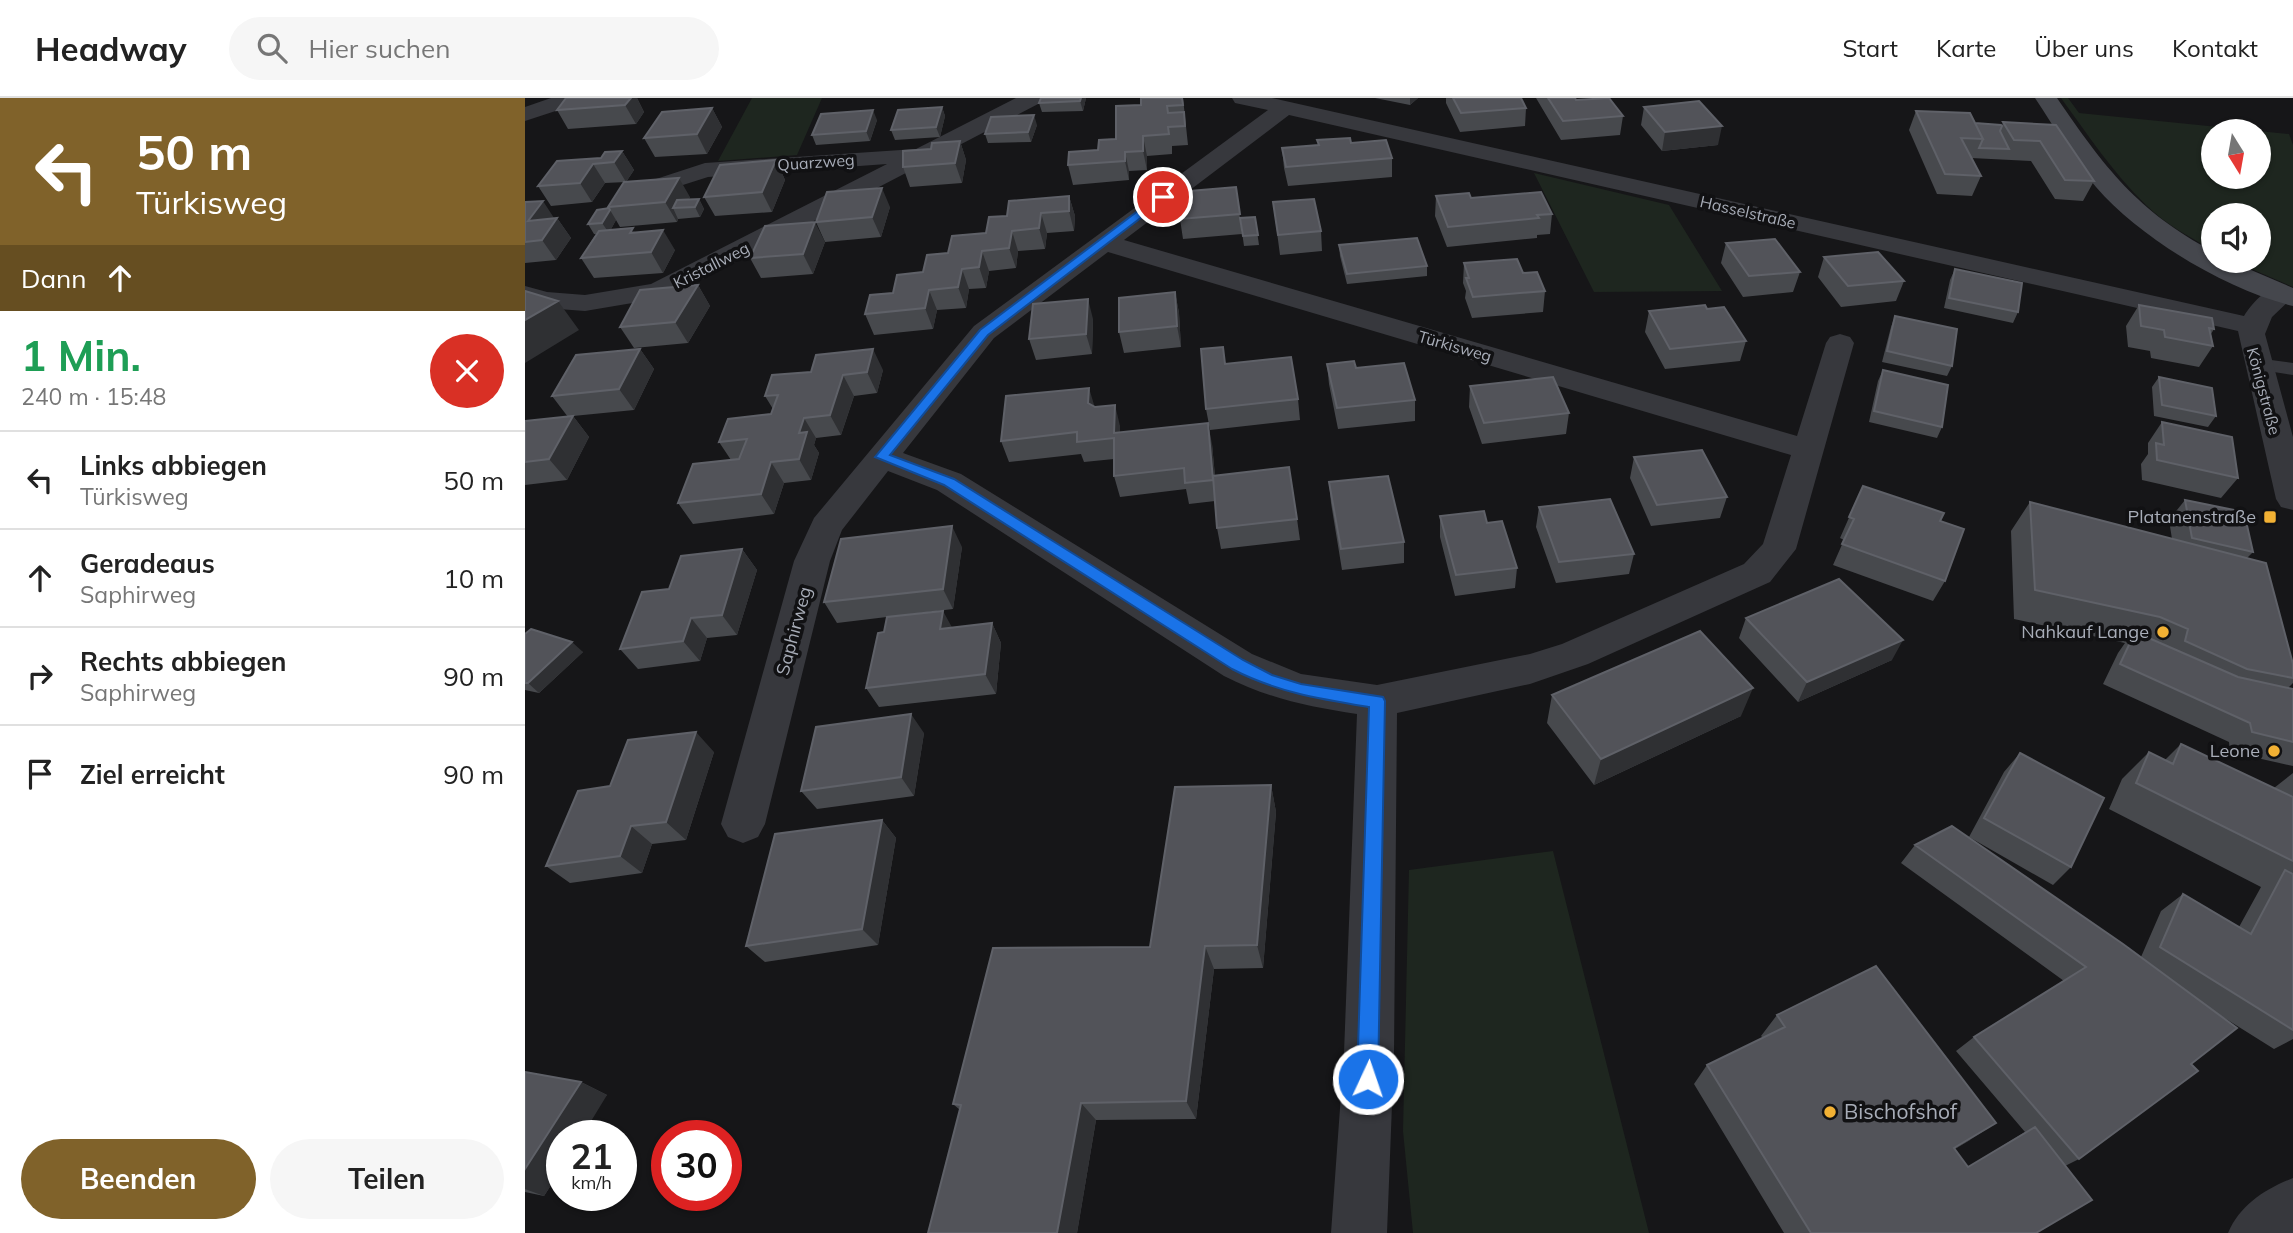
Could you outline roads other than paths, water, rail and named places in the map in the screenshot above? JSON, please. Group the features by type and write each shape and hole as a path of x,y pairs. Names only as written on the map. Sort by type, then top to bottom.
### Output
{"main road":[{"path":"2046,98 2107,185 2148,222 2176,242 2216,264 2287,296"}],"street":[{"path":"525,114 572,98"},
{"name":"Kristallweg","path":"525,294 545,300 585,303 658,291 1032,98"},
{"name":"Hasselstraße","path":"1243,98 2253,326"},
{"name":"Saphirweg","path":"743,824 812,561 826,526 984,332 1285,108"},
{"name":"Quarzweg","path":"664,184 705,170 928,153"},
{"name":"Türkisweg","path":"1102,242 1809,450"},
{"name":"Königstraße","path":"2287,296 2259,314 2253,326 2252,347 2293,499"},
{"path":"881,457 949,482 1237,665 1268,680 1301,690 1377,701 1530,669 1575,654 1757,573 1779,549 1840,343"},
{"path":"1359,1233 1369,1053 1377,701"},
{"path":"2256,1233 2293,1205"}],"lane":[{"path":"2256,364 2293,369"}],"place":[{"name":"Platanenstraße","path":"2270,517"},
{"name":"Nahkauf Lange","path":"2163,632"},
{"name":"Leone","path":"2274,751"},
{"name":"Bischofshof","path":"1830,1112"}]}
